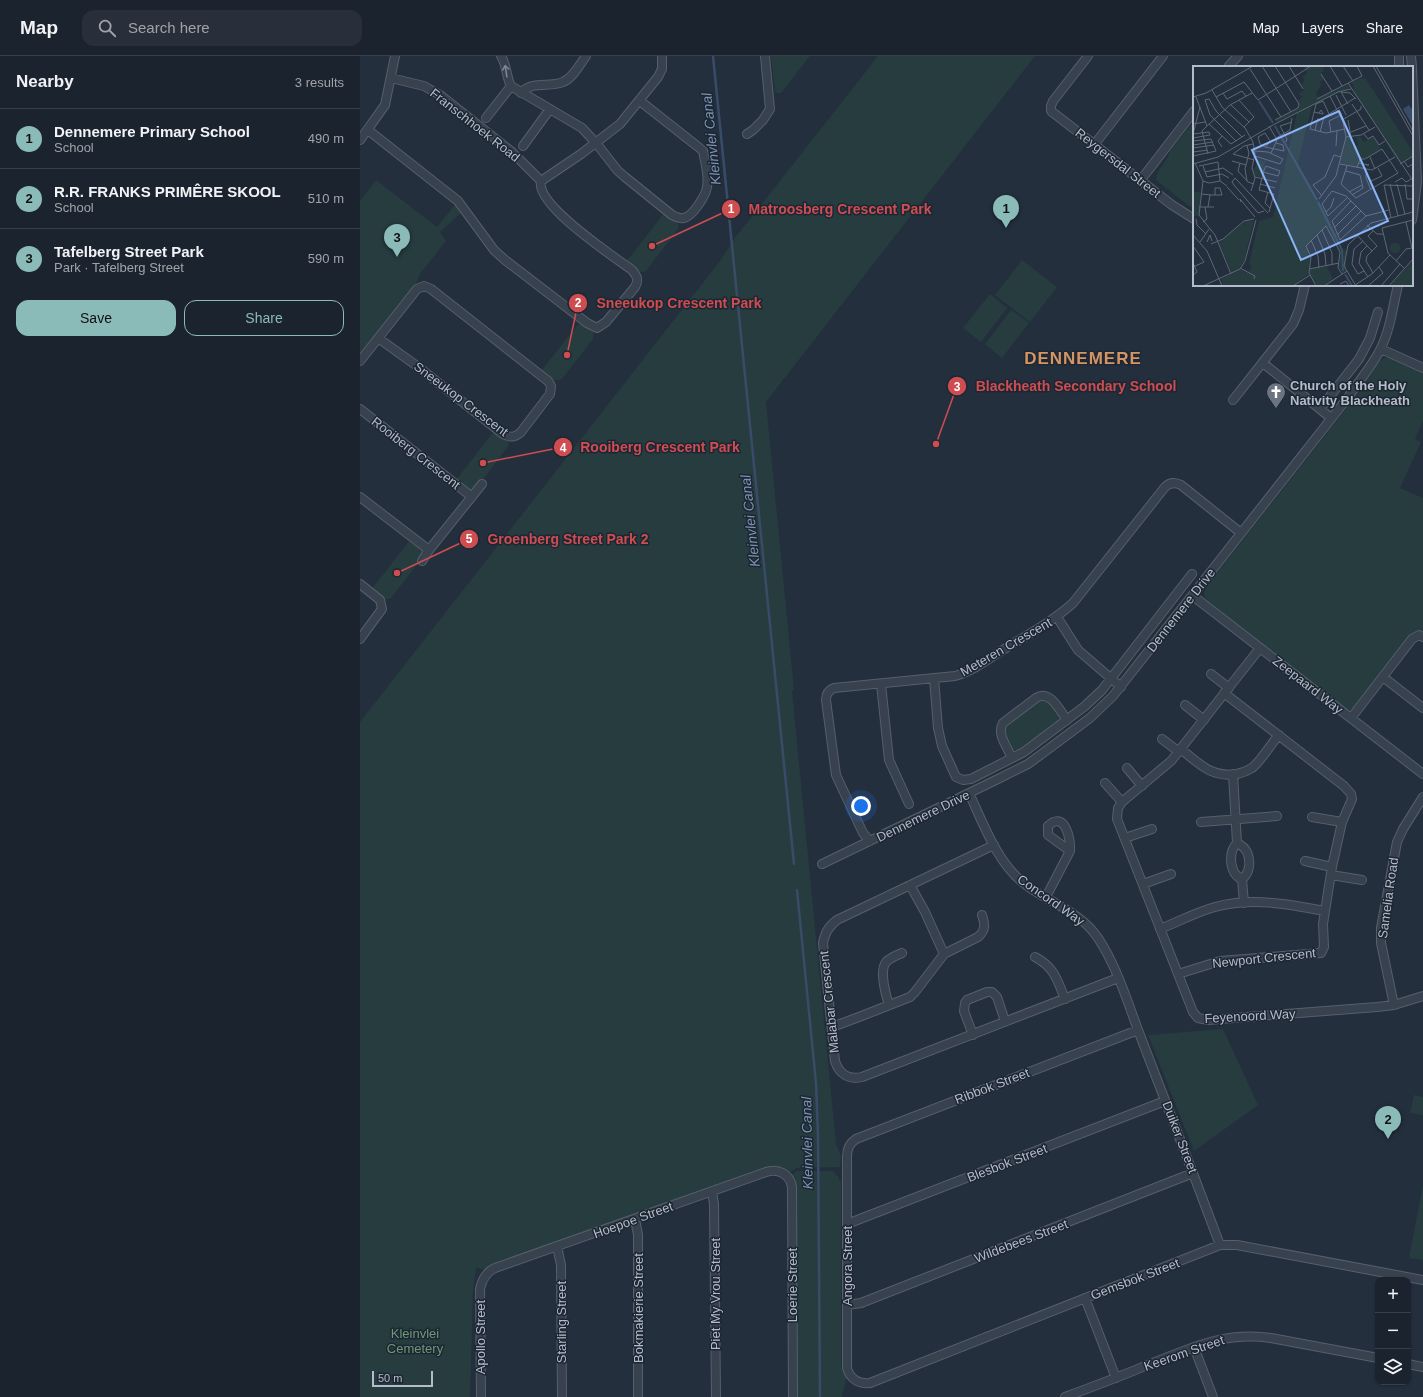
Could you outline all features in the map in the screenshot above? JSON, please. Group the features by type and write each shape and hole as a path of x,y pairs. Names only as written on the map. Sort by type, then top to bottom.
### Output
{"street":[{"path":"360,140 385,105 395,56"},
{"path":"501,56 504,61 507,79 511,86 582,128 618,171 672,215 683,218 692,213 705,196 707,188 703,152 640,101"},
{"path":"521,93 528,87 564,82 586,56"},
{"path":"368,130 458,201 494,250 505,260 587,323 595,327 601,327 635,287 637,277 632,270 557,212 542,192 540,185 541,181 596,143 620,124 640,101 660,73 663,64 662,56"},
{"path":"747,134 763,120 770,109 765,56"},
{"name":"Reygersdal Street","path":"1088,56 1053,101 1051,109 1140,181 1193,218"},
{"path":"1094,145 1163,56"},
{"path":"1229,66 1238,56"},
{"path":"1411,56 1412,66"},
{"name":"Franschhoek Road","path":"391,78 424,86 440,95 512,152 541,181"},
{"path":"1413,80 1420,165 1413,212"},
{"path":"486,118 511,86"},
{"path":"523,146 550,110"},
{"path":"1140,181 1193,112"},
{"name":"Sneeukop Crescent","path":"422,286 427,286 548,381 551,386 550,394 523,430 512,437 503,434 378,338 415,291 422,286"},
{"path":"1233,400 1293,324 1299,310 1305,286"},
{"name":"Dennemere Drive","path":"822,864 1028,764 1090,718 1113,696 1193,596 1365,373 1380,349 1391,316 1398,286"},
{"path":"1320,409 1359,359 1372,332 1378,312"},
{"path":"360,361 378,338"},
{"path":"1380,349 1423,368"},
{"path":"1263,363 1331,418"},
{"name":"Rooiberg Crescent","path":"360,409 472,496"},
{"name":"Meteren Crescent","path":"870,841 863,833 836,776 826,698 829,691 834,688 955,676 967,672 1057,617 1078,597 1165,487 1170,483 1181,485 1241,533"},
{"name":"Rooiberg Crescent","path":"422,561 429,550 482,484"},
{"path":"360,497 429,550"},
{"name":"Dennemere Drive","path":"934,678 939,736 942,746 958,779 971,779 1024,752 1091,701 1111,678 1192,574"},
{"path":"360,584 380,600 382,609 360,639"},
{"name":"Zeepaard Way","path":"1193,596 1423,774"},
{"path":"1057,617 1078,650 1121,687"},
{"path":"1351,718 1412,639 1423,636"},
{"path":"1105,783 1122,802 1165,766 1180,750 1260,648"},
{"path":"1211,674 1226,690"},
{"path":"1383,677 1423,708"},
{"path":"881,684 889,760 909,804"},
{"name":"Newport Crescent","path":"1178,974 1220,961 1321,953 1324,947 1323,924 1332,871 1342,822 1352,799 1348,790 1279,735 1226,690"},
{"path":"1012,758 1001,734 1000,728 1003,723 1036,698 1042,695 1048,696 1066,720"},
{"path":"1185,705 1204,720"},
{"path":"1162,739 1212,772 1217,774 1233,774 1245,772 1252,768 1279,735"},
{"path":"1127,768 1142,786"},
{"path":"1233,774 1237,843 1232,850 1232,866 1235,875 1242,879"},
{"name":"Concord Way","path":"969,793 994,845 1014,874 1025,885 1071,912 1085,923 1098,938 1107,953 1118,978 1138,1030"},
{"name":"Samelia Road","path":"1394,1005 1381,943 1381,928 1397,842 1403,829 1423,797"},
{"name":"Feyenoord Way","path":"1122,802 1117,810 1117,819 1194,1014 1198,1018 1205,1020 1377,1008 1394,1005 1423,996"},
{"path":"1200,822 1277,816"},
{"path":"1312,817 1342,822"},
{"path":"1125,838 1152,829"},
{"path":"1237,843 1246,850 1248,858 1248,873 1242,879 1244,903"},
{"name":"Malabar Crescent","path":"994,845 837,920 828,929 824,935 823,943 837,1066 842,1073 854,1078 862,1077 1118,978"},
{"path":"1046,897 1070,851"},
{"path":"1305,861 1362,880"},
{"path":"1143,884 1171,874"},
{"path":"910,885 944,954"},
{"path":"1160,929 1213,907 1244,903 1276,902 1325,911"},
{"path":"832,1027 904,1000 915,992 944,954 978,937 982,933 985,925 982,915"},
{"path":"889,1005 884,988 883,967 888,960 902,953"},
{"path":"1035,956 1055,972 1065,999"},
{"path":"973,1034 964,1011 965,1003 967,1000 987,992 992,992 997,997 1005,1022"},
{"name":"Duiker Street","path":"1138,1030 1220,1245"},
{"name":"Ribbok Street","path":"849,1147 856,1139 1138,1030"},
{"name":"Blesbok Street","path":"847,1224 1166,1101"},
{"name":"Angora Street","path":"849,1147 847,1156 847,1368 850,1376 857,1381"},
{"name":"Hoepoe Street","path":"484,1278 492,1270 770,1171 778,1171 785,1174"},
{"name":"Wildebees Street","path":"847,1305 861,1303 1193,1173"},
{"name":"Loerie Street","path":"785,1174 792,1187 793,1397"},
{"name":"Piet My Vrou Street","path":"712,1192 714,1204 716,1397"},
{"name":"Bokmakierie Street","path":"635,1219 638,1235 638,1397"},
{"name":"Gemsbok Street","path":"857,1381 861,1383 870,1383 1220,1245 1243,1246 1423,1280"},
{"name":"Starling Street","path":"557,1246 561,1265 562,1397"},
{"name":"Apollo Street","path":"481,1397 480,1289 484,1278"},
{"path":"1084,1298 1116,1378"},
{"name":"Keerom Street","path":"1065,1397 1194,1347 1215,1340 1231,1337 1257,1336 1375,1357"},
{"path":"1194,1347 1213,1397"},
{"path":"1411,1365 1423,1367"}],"green space":[{"path":"771,56 810,56 781,93 777,93 775,91"},
{"name":"Kleinvlei Cemetery","path":"878,56 1035,56 766,402 794,690 792,691 836,1144 841,1156 840,1167 796,1168 789,1173 781,1168 770,1167 487,1270 476,1268 473,1292 470,1397 360,1397 360,722"},
{"path":"1193,122 1193,208 1156,180 1158,172 1167,159 1170,151"},
{"path":"376,180 437,227 457,202 464,210 440,232 446,241 420,274 415,287 360,356 360,201"},
{"path":"665,212 676,221 678,224 678,229 646,271 640,272 626,262"},
{"path":"1022,260 1057,287 1030,322 995,295"},
{"path":"990,294 1007,308 981,342 963,328"},
{"path":"1011,310 1029,323 1002,358 985,344"},
{"path":"580,322 593,332 593,339 561,380 552,380 541,371"},
{"path":"1390,357 1423,372 1423,421 1415,439 1421,442 1400,488 1423,498 1423,631 1418,630 1414,632 1355,708 1348,710 1343,708 1210,603 1206,599 1204,592 1206,587 1361,390 1380,361 1384,358"},
{"path":"495,430 508,441 509,445 475,490 470,491 456,480"},
{"path":"410,540 423,550 423,557 391,598 385,599 380,597 371,590"},
{"path":"1040,699 1047,700 1059,714 1058,722 1018,751 1014,750 1007,742 1004,735 1004,727"},
{"path":"1223,1029 1258,1105 1194,1151 1148,1035"},
{"path":"1414,1095 1423,1097 1423,1115 1410,1113"},
{"path":"797,1171 833,1171 838,1176 841,1183 841,1368 845,1369 847,1375 842,1397 796,1397 791,1175"},
{"path":"1423,1185 1423,1260 1409,1258"}],"waterway":[{"name":"Kleinvlei Canal","path":"713,56 794,864"},
{"name":"Kleinvlei Canal","path":"797,890 816,1083 818,1135 820,1397"}],"place":[{"name":"Dennemere Primary School","path":"1006,228"},
{"name":"Matroosberg Crescent Park","path":"652,246"},
{"name":"Tafelberg Street Park","path":"397,257"},
{"name":"Sneeukop Crescent Park","path":"567,355"},
{"name":"Church of the Holy Nativity Blackheath","path":"1276,409"},
{"name":"Blackheath Secondary School","path":"936,444"},
{"name":"Rooiberg Crescent Park","path":"483,463"},
{"name":"Groenberg Street Park 2","path":"397,573"},
{"name":"R.R. FRANKS PRIMÊRE SKOOL","path":"1388,1139"}],"district":[{"name":"DENNEMERE","path":"1083,358"}]}
